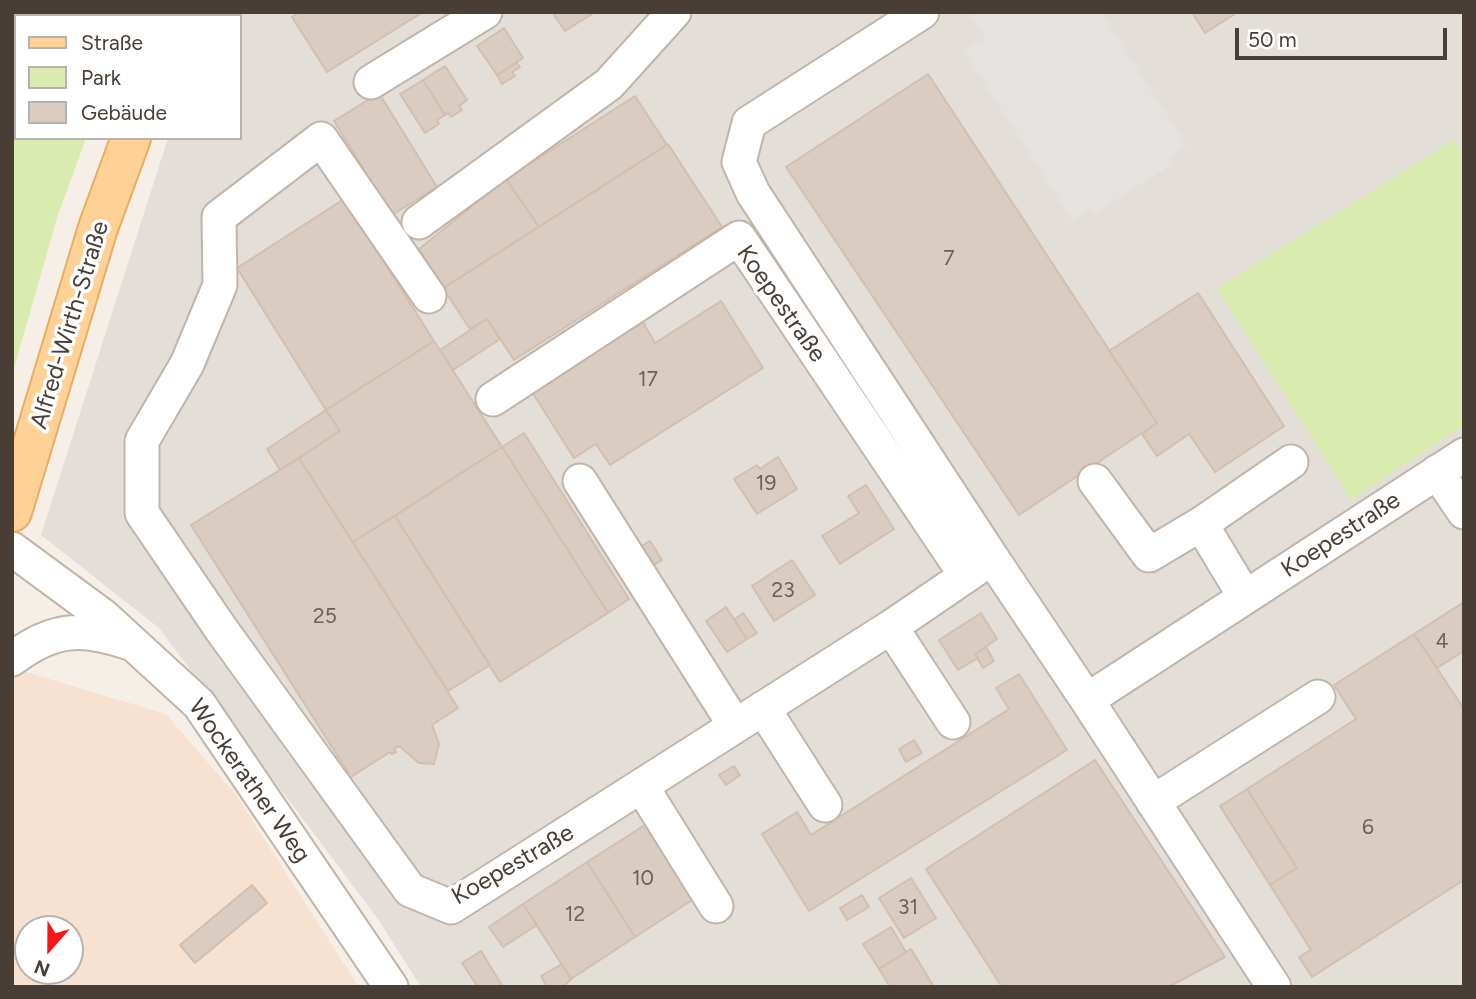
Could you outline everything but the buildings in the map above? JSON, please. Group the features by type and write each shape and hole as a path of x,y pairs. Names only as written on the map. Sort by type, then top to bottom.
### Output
{"main road":[{"name":"Alfred-Wirth-Straße","path":"12,512 98,228 130,140"}],"street":[{"path":"371,82 485,12"},
{"path":"419,222 609,84 674,12"},
{"path":"922,12 749,123 739,163 760,204 978,566"},
{"name":"Koepestraße","path":"429,296 321,139 219,217 220,285 187,364 142,441 142,513 221,629 410,890 451,907 642,787 734,724 891,627 978,566"},
{"name":"Koepestraße","path":"493,399 739,238 978,566 1087,700 1266,984"},
{"path":"1095,481 1149,555 1201,524 1291,462"},
{"name":"Koepestraße","path":"1087,700 1450,463 1464,512"},
{"path":"580,481 734,724"},
{"path":"1201,524 1245,597"},
{"name":"Wockerather Weg","path":"12,550 103,616 199,704 391,987"},
{"path":"891,627 953,722"},
{"path":"12,659 53,635 70,630 105,635 133,644"},
{"path":"1153,802 1318,696"},
{"path":"763,708 825,805"},
{"path":"642,787 716,905"}],"shaded area":[{"path":"977,12 1101,12 1187,146 1169,158 1173,164 1095,213 1091,208 1072,220 964,51 985,38 971,16"},
{"path":"1464,12 1464,987 421,987 378,919 159,628 41,535 167,140 242,140 242,14 227,14"},
{"path":"23,671 166,714 236,795 359,987 12,987 12,677"}],"green space":[{"path":"17,12 144,12 143,14 15,14"},
{"path":"14,16 14,140 85,140 57,218 12,375"},
{"path":"1454,140 1464,161 1464,425 1351,500 1217,288"}]}
